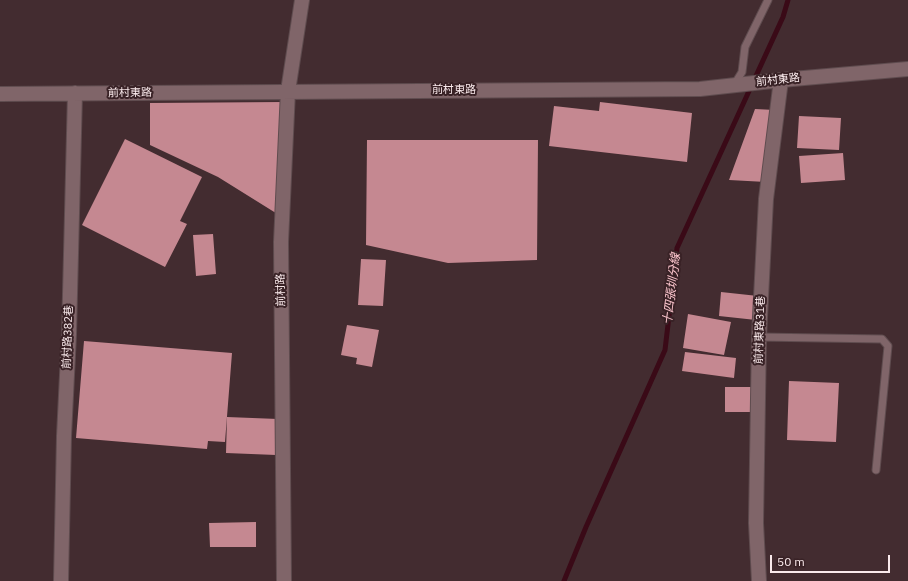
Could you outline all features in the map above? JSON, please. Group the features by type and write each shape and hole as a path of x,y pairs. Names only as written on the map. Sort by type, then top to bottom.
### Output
{"street":[{"name":"前村路","path":"284,581 281,242 288,91 302,0"},
{"name":"前村東路","path":"0,94 700,89 781,80 908,69"},
{"name":"前村東路31巷","path":"759,581 756,523 759,337 766,199 781,80"},
{"name":"前村路382巷","path":"61,581 75,93"}],"lane":[{"path":"734,85 742,72 744,46 768,0"},
{"path":"759,337 882,339 888,346 876,470"}],"building":[{"path":"283,102 279,215 218,177 150,145 150,103"},
{"path":"600,102 692,113 687,162 549,146 554,106 599,111"},
{"path":"755,109 775,110 766,182 729,180"},
{"path":"799,116 841,118 839,150 797,148"},
{"path":"125,139 202,177 180,221 187,224 165,267 82,225"},
{"path":"367,140 538,140 537,260 448,263 366,245"},
{"path":"843,153 845,180 801,183 799,156"},
{"path":"213,234 216,274 196,276 193,235"},
{"path":"361,259 386,260 383,306 358,305"},
{"path":"721,292 758,296 756,320 719,316"},
{"path":"688,314 731,322 724,355 683,348"},
{"path":"347,325 379,330 372,367 356,364 357,358 341,355"},
{"path":"84,341 232,353 225,442 208,441 207,449 76,438"},
{"path":"685,352 736,358 734,378 682,371"},
{"path":"789,381 839,383 836,442 787,440"},
{"path":"725,387 754,387 754,412 725,412"},
{"path":"227,417 278,419 276,455 226,453"},
{"path":"256,522 256,547 210,547 209,523"}],"waterway":[{"name":"十四張圳分線","path":"564,581 586,527 665,350 677,248 783,17 788,0"}]}
